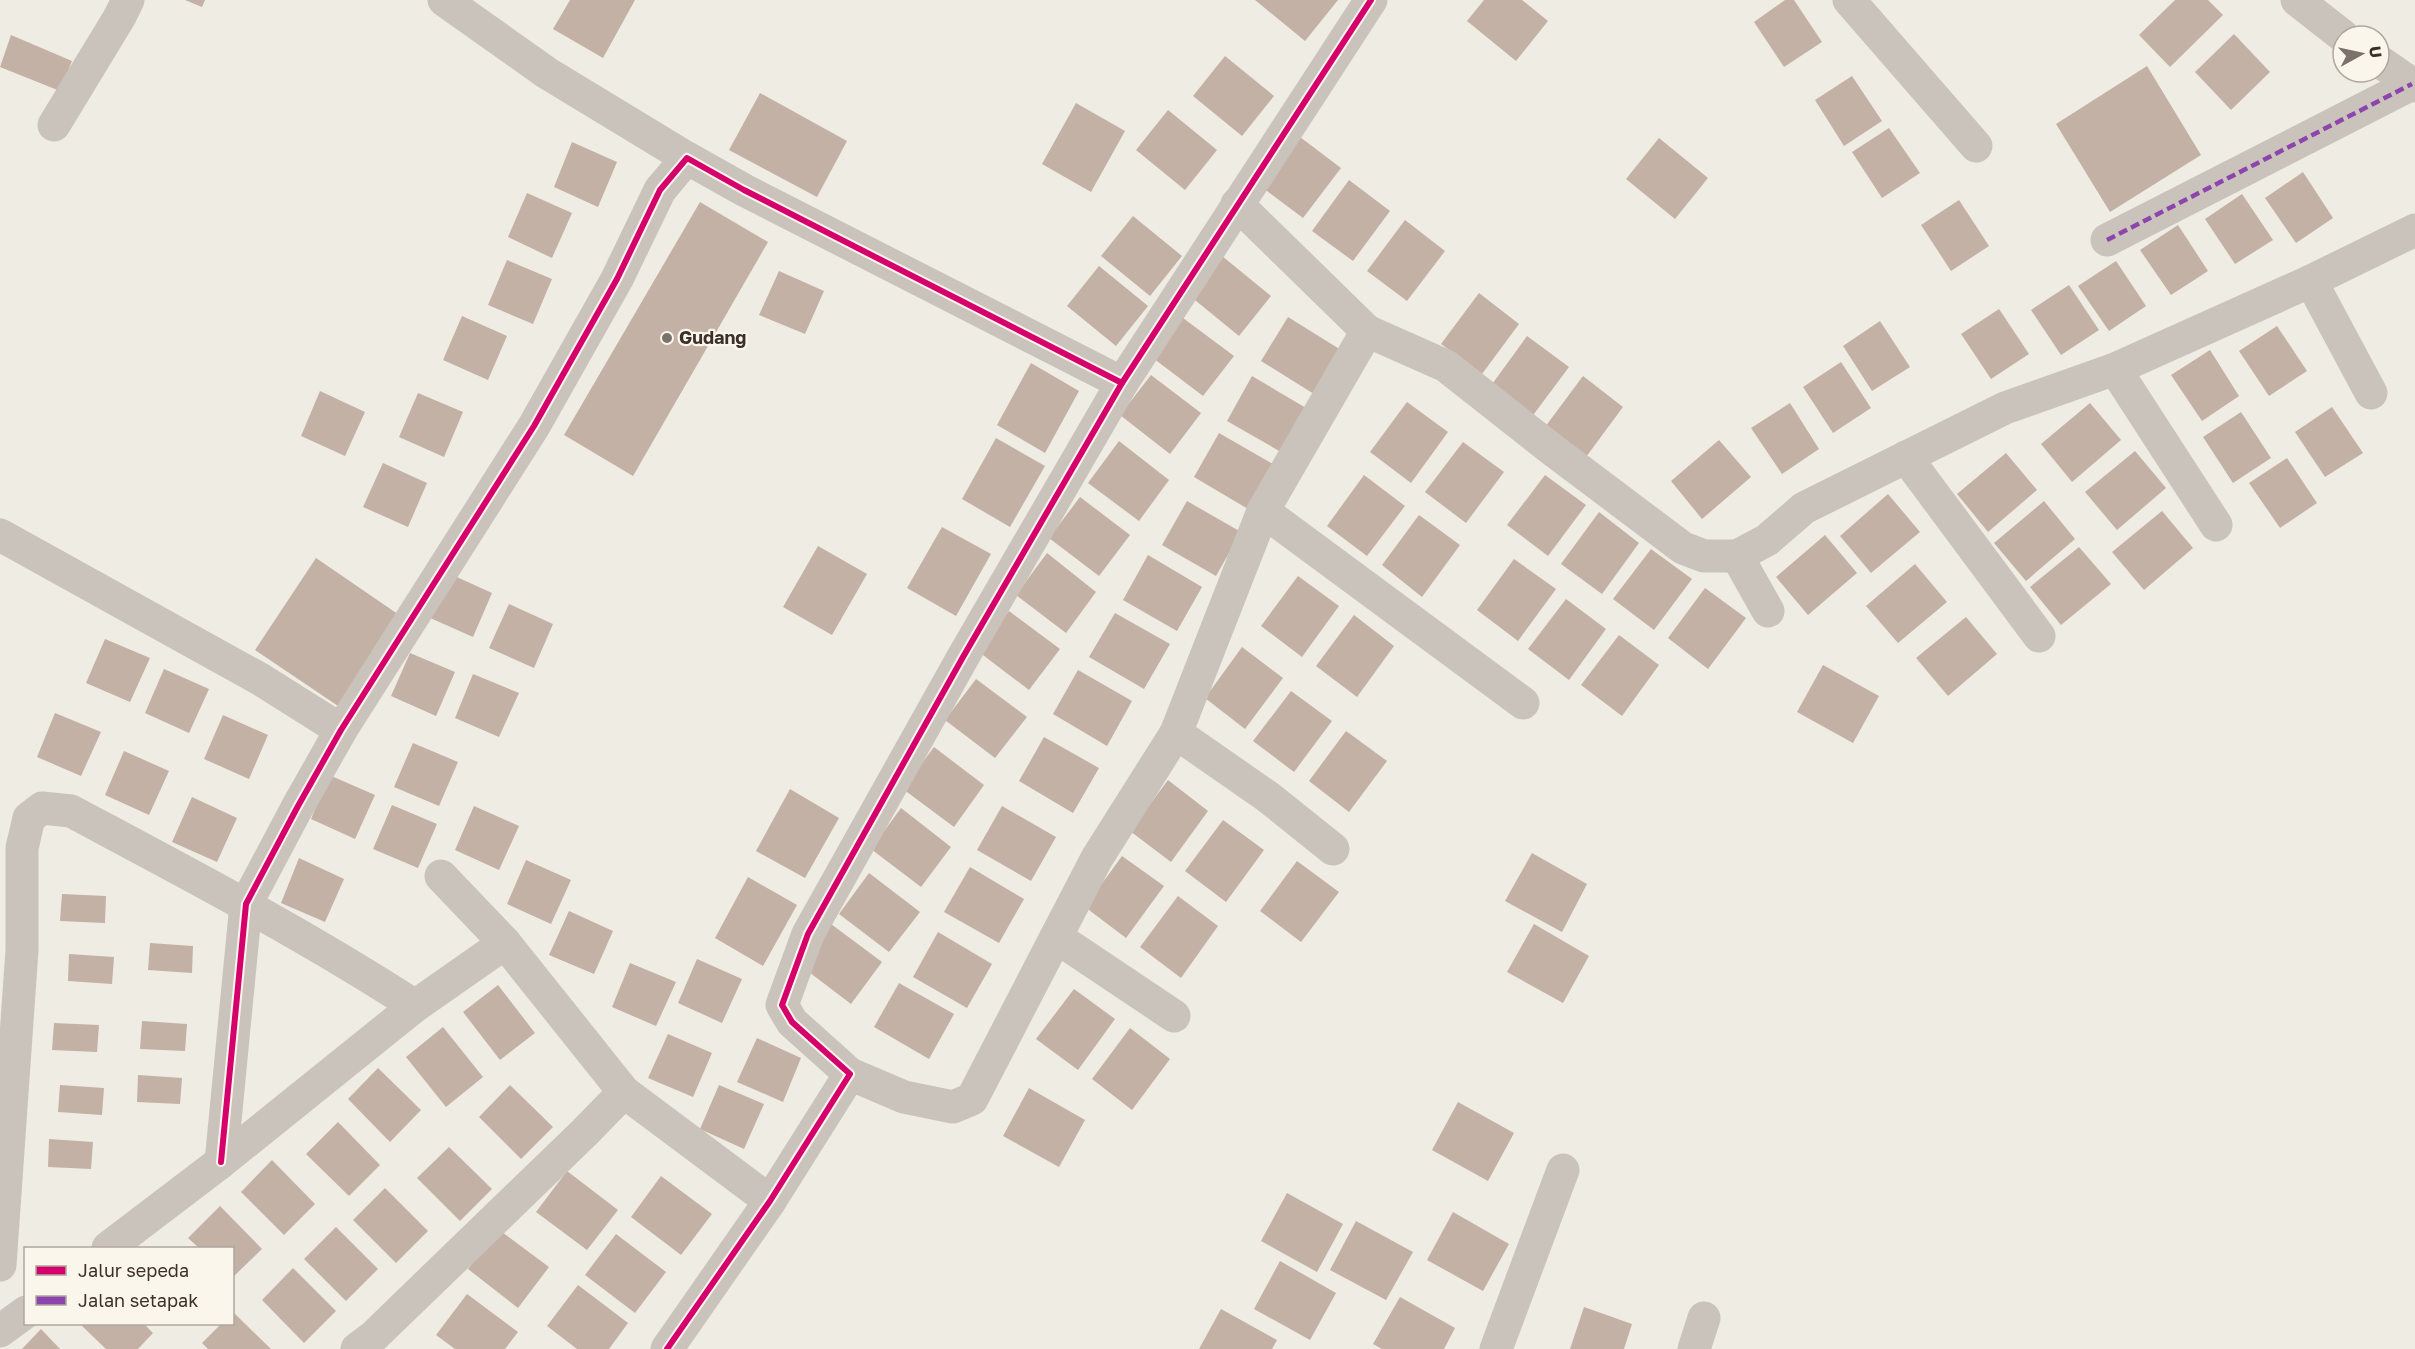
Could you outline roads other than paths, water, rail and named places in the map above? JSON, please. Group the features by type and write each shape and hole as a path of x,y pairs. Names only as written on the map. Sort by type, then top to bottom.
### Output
{"street":[{"path":"54,125 128,0"},
{"path":"444,0 547,73 687,158 744,190 1122,383"},
{"path":"1367,331 1263,511 1176,733 1097,858 972,1099 953,1107 943,1105 904,1097 850,1074 792,1022 782,1005 808,934 963,657 1122,383 1371,0"},
{"path":"1849,0 1976,146"},
{"path":"2297,0 2331,27"},
{"path":"2108,240 2414,85 2391,69"},
{"path":"221,1162 246,904 297,806 341,730 534,426 617,279 660,190 687,158"},
{"path":"1237,204 1367,331 1446,366 1554,452 1683,548 1704,556 1737,556 1767,540 1804,508 2005,408 2115,369 2311,281 2415,230"},
{"path":"2311,281 2371,393"},
{"path":"2115,369 2216,525"},
{"path":"1906,457 2039,636"},
{"path":"1263,511 1523,703"},
{"path":"0,535 260,679 341,730"},
{"path":"1737,556 1768,611"},
{"path":"1176,733 1268,797 1333,849"},
{"path":"0,1265 22,950 22,848 29,818 42,808 71,811 246,904 348,962 415,1006"},
{"path":"441,876 505,943 624,1092 770,1201"},
{"path":"1056,937 1174,1016"},
{"path":"109,1247 221,1162 415,1006 505,943"},
{"path":"667,1349 770,1201 850,1074"},
{"path":"367,1345 624,1092"},
{"path":"1496,1349 1563,1170"},
{"path":"0,1331 24,1313"},
{"path":"1694,1349 1704,1318"}],"place":[{"name":"Gudang","path":"667,338"}]}
